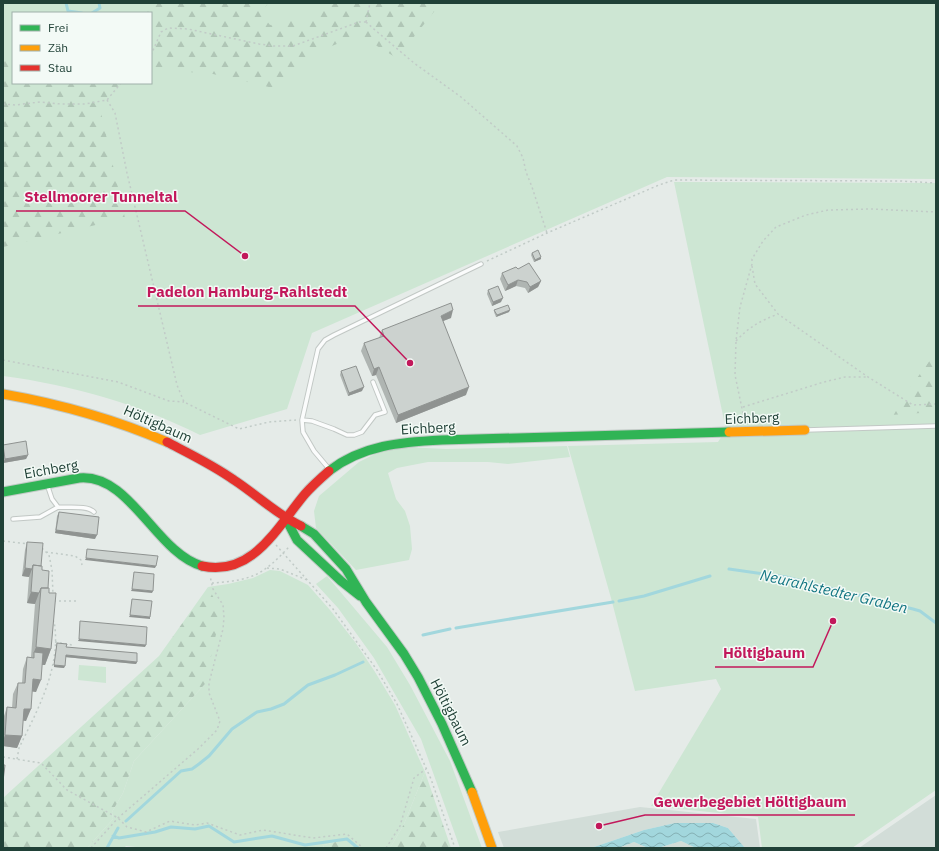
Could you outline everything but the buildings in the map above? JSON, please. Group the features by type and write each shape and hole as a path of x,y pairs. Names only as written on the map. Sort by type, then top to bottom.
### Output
{"street":[{"name":"Höltigbaum","path":"3,394 81,410 119,422 157,437 223,472 286,519 308,528 349,573 365,600 404,654 439,716 467,779 492,848"},
{"name":"Eichberg","path":"3,492 75,478 88,477 100,480 108,484 187,560 204,566 225,567 239,563 256,553 314,485 330,471 352,457 365,451 389,444 408,442 805,430"},
{"name":"Höltigbaum","path":"286,519 297,540 341,582 365,600"}],"lane":[{"path":"330,471 314,451 303,432 302,420 318,349 325,340 334,335 482,264"},
{"path":"302,420 312,421 334,428 347,435 354,435 362,432 375,415 385,412 373,382"},
{"name":"Eichberg","path":"805,430 936,426"},
{"path":"47,483 52,499 58,507"},
{"path":"13,520 40,517 58,507 86,508 94,512"}],"path":[{"path":"366,22 370,3"},
{"path":"152,51 161,32 168,28 204,32 259,44 293,46 359,22 366,22 414,63 461,97 517,146 523,158 526,172 547,233"},
{"path":"3,104 15,105 40,102 85,104 107,100 120,84"},
{"path":"107,100 115,113 127,173 175,377 184,402"},
{"path":"482,264 547,233 674,180 936,182"},
{"path":"746,426 735,375 736,341 740,307 752,264 752,259 763,241 776,227 806,215 828,210 871,209 936,212"},
{"path":"752,264 755,284 778,314 868,377 914,405 936,404"},
{"path":"736,341 760,322 778,314"},
{"path":"3,360 118,382 169,401 184,402 239,429 269,422 302,420"},
{"path":"743,407 831,380 845,377 868,377"},
{"path":"271,537 282,554 298,569 333,608 377,670 397,704 431,779 454,848"},
{"path":"92,848 118,818 198,749 217,730 220,721 209,693 209,683 224,617 222,604 213,589 212,583 228,582 252,576 267,568 297,540"},
{"path":"3,541 34,545"},
{"path":"40,547 49,555 52,570 53,606"},
{"path":"46,552 75,556 81,560 82,565"},
{"path":"267,568 280,569 308,581"},
{"path":"52,601 76,601"},
{"path":"17,759 19,748 49,681 52,669 56,633 53,618"},
{"path":"55,642 72,645"},
{"path":"3,757 41,763 67,790 118,818 127,827 146,832 170,821 195,825 207,823 240,835 263,830 314,838 347,834 363,848"},
{"path":"386,848 400,826 414,778 426,769"}],"shaded area":[{"path":"936,795 936,848 859,848"},
{"path":"640,807 756,819 760,848 745,848 728,828 713,823 675,823 644,830 591,848 504,848 498,832"},
{"path":"681,841 696,848 658,848"},
{"path":"634,842 648,848 618,848"}],"green space":[{"path":"3,3 936,3 936,179 667,177 312,333 287,409 200,435 129,405 79,390 3,376"},
{"path":"154,3 268,3 261,14 270,25 307,17 336,3 441,3 409,43 409,55 395,57 359,35 312,54 273,88 213,74 152,69 152,12 139,12"},
{"path":"12,46 12,84 123,84 99,104 125,218 3,247 3,51"},
{"path":"936,46 936,73 928,48"},
{"path":"674,182 936,183 936,790 852,848 762,848 758,817 651,806 721,689 716,679 635,691 611,598 568,446 718,442 726,430"},
{"path":"936,352 936,412 890,415"},
{"path":"567,446 570,457 508,464 488,462 428,462 397,468 388,473 396,499 405,511 410,526 412,549 409,560 356,570 316,528 314,511 319,496 359,462 379,452 405,447 446,449"},
{"path":"270,570 280,571 308,585 355,642 395,705 425,772 404,824 390,848 359,848 347,839 324,845 323,848 146,848 126,846 124,848 87,848 113,819 112,812 123,793 134,761 205,684 208,587 253,578"},
{"path":"327,576 387,647 410,685 450,761 482,848 460,848 421,739 374,658 338,608 316,584"},
{"path":"208,587 218,606 220,616 205,684 134,761 123,793 112,812 113,819 87,848 3,848 3,798 159,656"},
{"path":"79,665 106,667 106,683 78,680"},
{"path":"425,772 451,848 390,848 404,824"},
{"path":"347,839 359,848 323,848 324,845"}],"water":[{"path":"675,823 713,823 728,828 745,848 696,848 681,841 658,848 648,848 634,842 618,848 591,848 644,830"}],"waterway":[{"path":"66,3 68,11 75,12"},
{"path":"94,12 100,8 99,3"},
{"name":"Neurahlstedter Graben","path":"729,569 786,577 913,609 920,611 936,623"},
{"name":"Neurahlstedter Graben","path":"619,601 644,596 710,576"},
{"name":"Neurahlstedter Graben","path":"456,628 613,602"},
{"name":"Neurahlstedter Graben","path":"423,635 450,629"},
{"path":"126,821 181,771 192,769 199,764 209,756 232,729 257,712 284,704 308,685 363,662"},
{"path":"113,836 119,838 155,832 171,827 195,829 209,826 234,842 272,836 305,845 347,839 358,848"},
{"path":"107,848 118,828"}],"traffic: fast":[{"path":"329,471 355,455 369,450 383,446 412,442 729,432"},
{"path":"3,492 79,478 97,480 113,488 128,500 171,546 186,558 202,566"},
{"path":"286,519 297,540 341,581 360,596"},
{"path":"301,526 314,534 346,569 366,602 404,654 418,677 442,724 472,792"}],"traffic: slow":[{"path":"3,394 45,402 107,419 167,442"},
{"path":"729,432 805,430"},
{"path":"472,792 492,848"}],"traffic: jam":[{"path":"167,442 218,469 283,516 301,526"},
{"path":"202,566 220,567 236,564 250,556 274,534 305,494 329,471"}],"place":[{"name":"Stellmoorer Tunneltal","path":"245,256"},
{"name":"Padelon Hamburg-Rahlstedt","path":"410,363"},
{"name":"Höltigbaum","path":"833,621"},
{"name":"Gewerbegebiet Höltigbaum","path":"599,826"}]}
